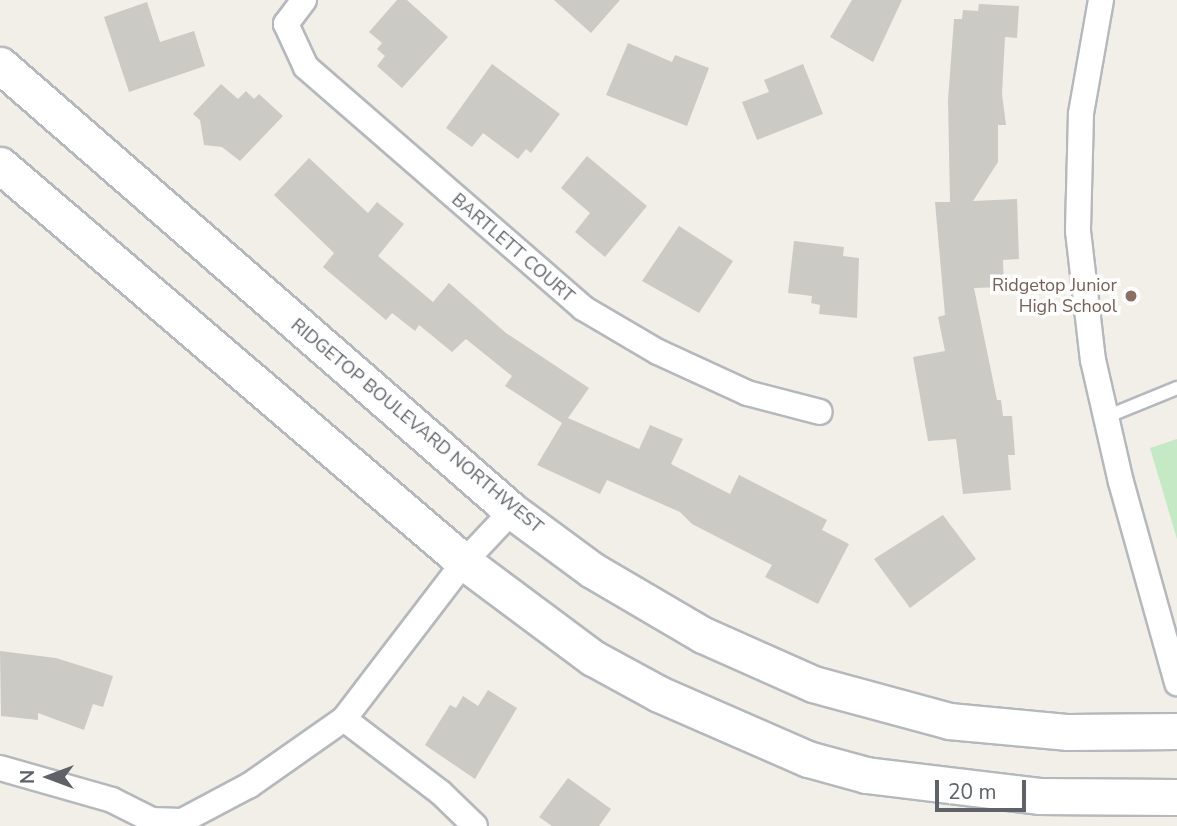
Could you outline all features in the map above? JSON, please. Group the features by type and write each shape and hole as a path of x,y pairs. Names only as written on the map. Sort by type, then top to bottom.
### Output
{"main road":[{"name":"RIDGETOP BOULEVARD NORTHWEST","path":"0,65 512,511 592,570 703,635 813,684 898,710 1007,729 1177,731"},
{"path":"0,165 464,562 593,658 659,694 808,759 906,782 999,792 1177,797"}],"street":[{"name":"BARTLETT COURT","path":"304,0 286,24 306,67 583,307 658,352 747,393 820,412"},
{"path":"1101,0 1081,114 1078,231 1093,360 1177,683"},
{"path":"0,768 112,800 153,823 182,821 250,785 344,719 464,562 512,511"},
{"path":"344,719 441,793 475,826"}],"lane":[{"path":"1106,417 1177,388"}],"green space":[{"path":"1177,439 1177,539 1150,448"}],"building":[{"path":"397,0 407,0 448,37 402,88 377,66 385,56 377,49 382,43 369,32"},
{"path":"554,0 620,0 591,33"},
{"path":"852,0 902,0 873,62 830,37"},
{"path":"147,2 160,42 194,31 205,66 129,92 104,17"},
{"path":"979,4 1019,6 1017,38 1005,37 1002,94 1006,125 998,125 998,162 973,201 1017,199 1019,259 1003,260 1004,287 974,288 997,400 1001,400 1003,416 1012,416 1015,455 1008,455 1011,490 963,494 956,439 928,441 913,357 945,351 938,317 945,315 935,202 950,202 948,100 954,19 962,19 963,10 978,11"},
{"path":"628,43 672,62 675,55 709,68 687,126 606,95"},
{"path":"492,64 560,114 531,153 526,149 518,159 483,133 472,147 446,128"},
{"path":"803,64 823,114 757,140 742,102 769,92 764,80"},
{"path":"221,84 238,99 246,91 254,99 259,94 283,116 240,161 222,147 204,145 200,120 193,114"},
{"path":"587,156 647,206 605,257 575,232 590,213 561,188"},
{"path":"309,158 368,213 377,202 404,224 378,256 433,302 449,283 506,333 589,388 568,418 639,449 650,425 683,439 671,464 730,494 739,475 827,520 822,530 849,544 818,604 765,577 772,565 692,524 680,512 607,480 600,494 537,465 562,423 505,386 512,376 466,339 452,352 419,325 415,331 392,313 386,320 323,267 334,253 274,195"},
{"path":"679,226 733,261 699,313 642,281"},
{"path":"794,241 844,247 843,256 859,258 857,318 819,314 820,305 811,303 812,296 788,293"},
{"path":"943,515 976,559 910,608 874,559"},
{"path":"0,651 56,658 113,676 103,707 93,704 84,730 38,713 38,720 1,716"},
{"path":"488,690 517,708 475,779 425,745 450,705 456,708 463,696 478,706"},
{"path":"568,778 611,809 599,826 552,826 539,817"}],"place":[{"name":"Ridgetop Junior High School","path":"1131,296"}]}
